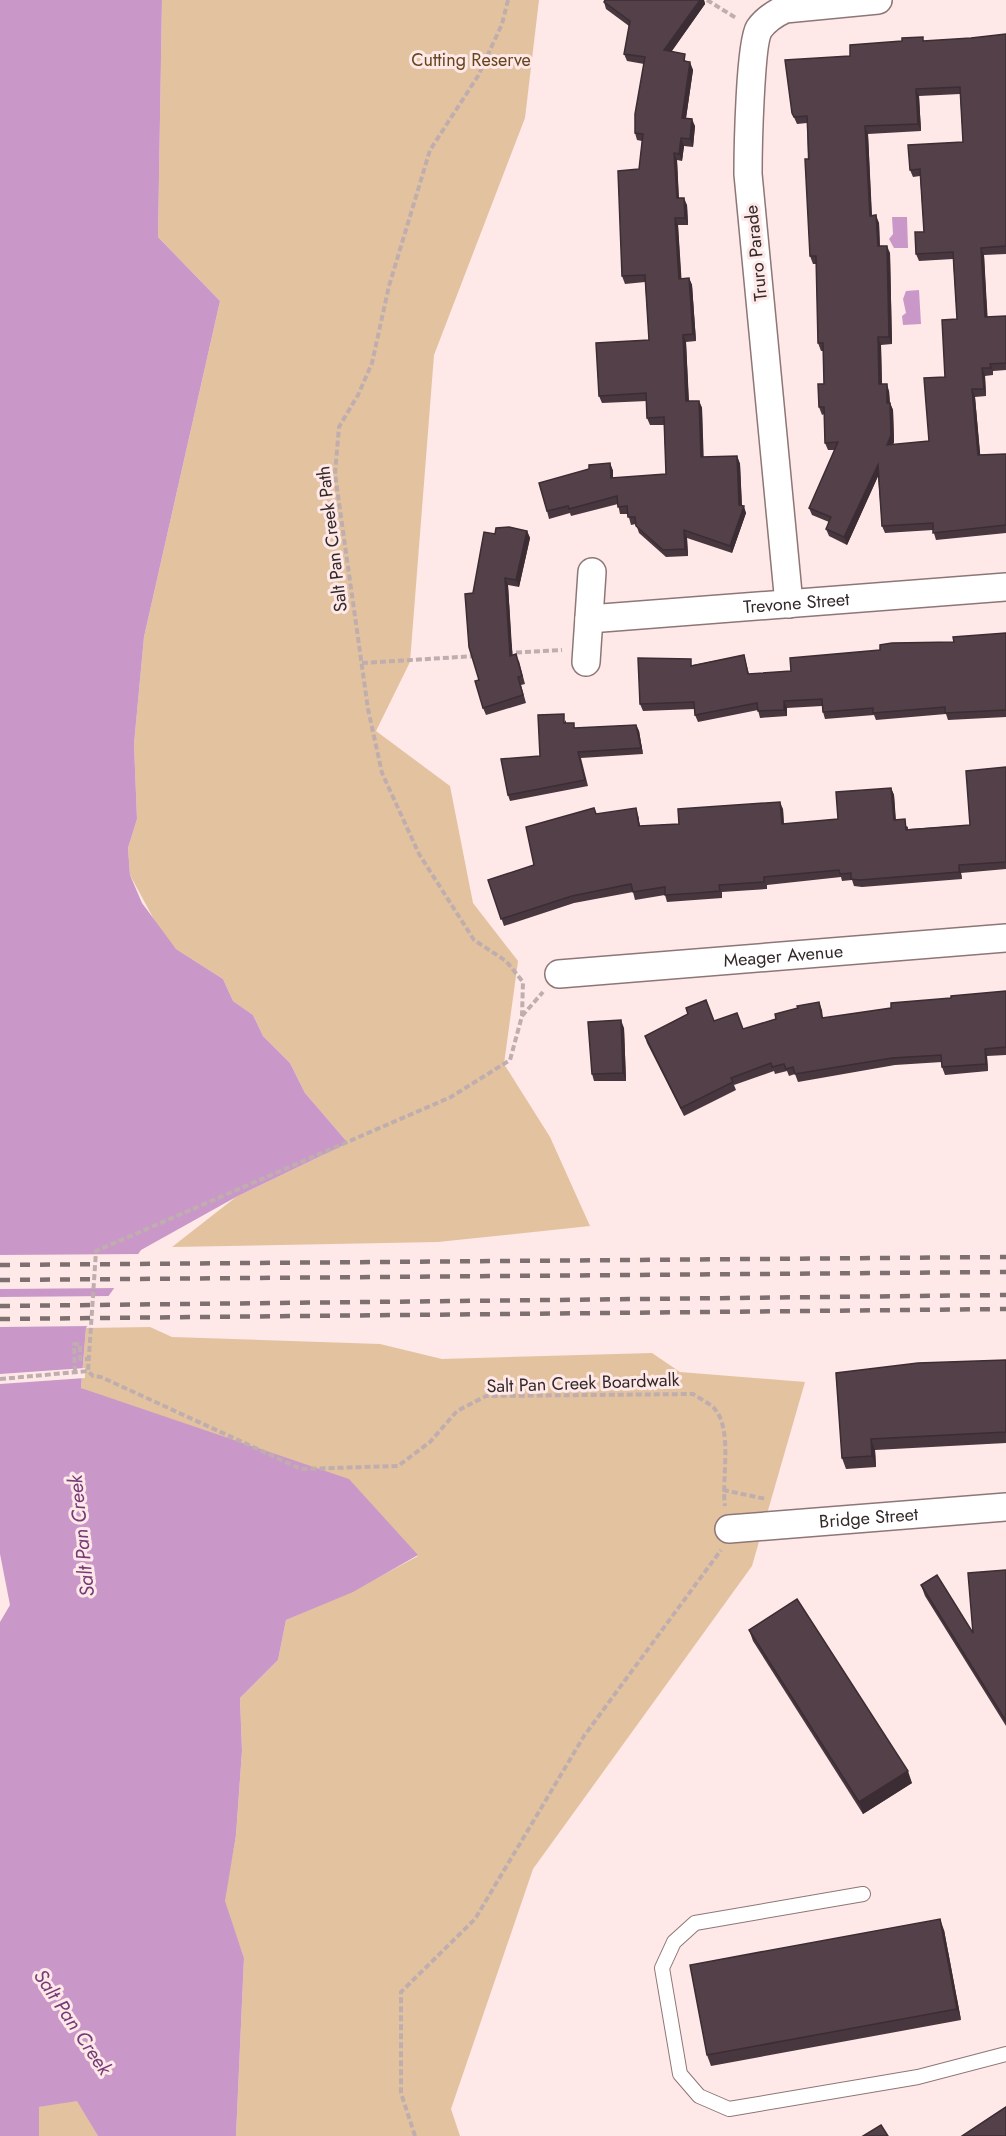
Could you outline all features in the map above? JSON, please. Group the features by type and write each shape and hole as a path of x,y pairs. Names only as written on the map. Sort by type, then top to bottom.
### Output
{"street":[{"path":"758,31 772,15 785,9 878,0"},
{"name":"Truro Parade","path":"758,31 748,174 789,604"},
{"path":"587,655 592,572"},
{"name":"Trevone Street","path":"589,619 1006,587"},
{"name":"Meager Avenue","path":"559,974 1006,938"},
{"name":"Bridge Street","path":"729,1528 1006,1507"}],"lane":[{"path":"863,1894 695,1923 674,1942 662,1968 680,2074 699,2096 729,2109 918,2076 1006,2054"}],"path":[{"name":"Salt Pan Creek Path","path":"88,1359 96,1251 451,1097 510,1060 522,1016 522,982 506,961 474,939 419,854 382,773 368,710 335,474 339,427 358,395 372,363 389,286 430,150 478,76 502,24 508,0"},
{"path":"707,0 758,31"},
{"path":"504,654 587,655"},
{"path":"362,663 480,655"},
{"path":"522,1016 559,974"},
{"path":"0,1379 88,1371 88,1359 80,1359 80,1344 74,1344 75,1372"},
{"name":"Salt Pan Creek Boardwalk","path":"88,1371 93,1376 101,1377 301,1469 398,1466 430,1442 456,1411 486,1396 693,1394 714,1408 724,1430 723,1490 729,1528"},
{"path":"723,1490 765,1499 776,1498"},
{"path":"415,2136 401,2093 400,1992 475,1919 584,1736 721,1550 729,1528"}],"green space":[{"name":"Cutting Reserve","path":"162,0 539,0 525,118 434,355 410,662 376,731 450,786 473,903 518,961 504,1064 550,1137 590,1226 438,1242 172,1247 236,1197 348,1143 305,1093 290,1063 263,1036 253,1015 233,1001 223,979 176,949 158,927 130,875 128,848 137,819 134,744 144,637 220,301 158,237"},
{"path":"150,1327 172,1337 380,1344 442,1359 652,1353 680,1372 805,1382 752,1566 533,1869 451,2109 460,2136 236,2136 244,1958 224,1901 236,1835 242,1751 240,1698 278,1660 286,1620 353,1591 418,1556 81,1388 86,1328"},
{"path":"78,2100 98,2136 39,2136 38,2107"}],"water":[{"name":"Salt Pan Creek","path":"0,0 162,0 158,237 220,301 144,637 134,744 137,819 128,848 130,875 142,903 176,949 223,979 233,1001 253,1015 263,1036 290,1063 305,1093 348,1143 236,1197 141,1250 86,1328 81,1388 349,1479 418,1555 353,1592 286,1620 278,1660 240,1698 242,1751 236,1835 225,1901 244,1958 236,2136 98,2136 77,2101 39,2107 39,2136 0,2136 0,1622 10,1605 0,1554"},
{"path":"892,217 907,217 908,248 894,248 889,239 893,234"},
{"path":"919,290 921,324 903,325 902,316 906,313 903,299 906,291"}],"pier":[{"path":"142,1254 118,1288 0,1289 0,1255"},
{"path":"112,1296 91,1326 0,1327 0,1297"},
{"path":"85,1368 85,1378 0,1384 0,1374"}],"building":[{"path":"605,0 700,0 664,50 685,54 684,61 690,62 682,118 692,119 690,139 681,138 679,154 674,153 677,198 684,198 685,218 675,218 679,279 689,278 693,334 683,335 686,401 699,401 701,457 737,456 739,505 744,506 730,546 684,530 685,549 663,550 636,526 635,517 628,517 627,506 618,507 617,496 569,509 568,506 547,511 539,483 589,469 589,465 610,463 611,478 666,474 664,417 647,418 646,393 599,396 596,343 649,340 645,275 622,276 618,171 639,169 643,134 635,133 635,114 645,57 624,54 630,21 604,2"},
{"path":"1006,34 1006,246 981,248 985,317 1006,316 1006,363 990,364 991,368 982,368 984,389 972,389 978,455 1006,454 1006,525 933,533 933,523 882,526 878,465 844,537 826,529 831,517 809,508 838,442 825,443 824,407 819,407 818,384 824,384 823,343 818,343 816,256 810,256 805,159 809,159 807,116 794,117 792,113 785,60 850,56 850,45 902,41 902,38 923,37 923,41","holes":["960,87 963,142 908,145 910,170 920,169 924,232 915,232 916,254 953,252 957,319 942,320 945,377 924,378 929,441 887,445 891,435 890,403 887,403 887,384 879,384 878,337 889,337 887,246 878,246 876,215 870,216 865,126 918,124 916,89"]},
{"path":"509,527 527,531 516,580 505,578 510,656 516,654 522,676 518,677 523,695 483,708 475,681 479,680 469,647 465,594 473,593 484,532 495,534 496,528"},
{"path":"1006,633 1006,710 945,713 945,707 873,713 873,708 823,712 822,699 784,701 784,710 758,711 757,703 695,715 694,702 640,704 638,658 691,659 691,666 744,655 748,674 791,671 790,658 880,650 880,645 892,643 954,642 953,637"},
{"path":"564,714 564,723 574,723 574,728 636,725 641,748 578,752 585,780 508,795 501,759 540,756 538,715"},
{"path":"1006,767 1006,862 959,865 959,872 860,880 851,879 851,873 840,874 839,870 764,877 764,882 719,885 720,891 665,895 665,887 633,892 631,884 572,896 501,919 488,880 534,865 526,827 594,808 596,814 636,808 639,826 679,824 678,809 780,802 782,824 838,819 836,792 891,788 894,820 905,819 906,830 970,825 966,771"},
{"path":"1006,991 1006,1047 985,1049 986,1064 942,1067 941,1055 892,1058 795,1074 793,1067 786,1069 784,1064 772,1067 771,1063 731,1078 733,1082 681,1108 645,1036 688,1014 686,1008 706,1000 714,1021 737,1013 743,1029 776,1019 775,1014 798,1008 797,1006 819,1002 822,1018 891,1008 891,1003"},
{"path":"621,1020 623,1073 592,1074 588,1022"},
{"path":"1006,1360 1006,1432 871,1439 872,1456 842,1458 836,1373 918,1363"},
{"path":"1006,1570 1006,1721 921,1585 937,1575 973,1633 968,1573"},
{"path":"797,1599 908,1771 859,1802 749,1630"},
{"path":"940,1919 957,2009 707,2055 690,1965"},
{"path":"1006,2107 1006,2136 962,2136"},
{"path":"881,2125 888,2136 863,2136"}],"railway":[{"path":"0,1265 1006,1257"},
{"path":"0,1280 1006,1272"},
{"path":"0,1306 1006,1295"},
{"path":"0,1319 1006,1309"}]}
